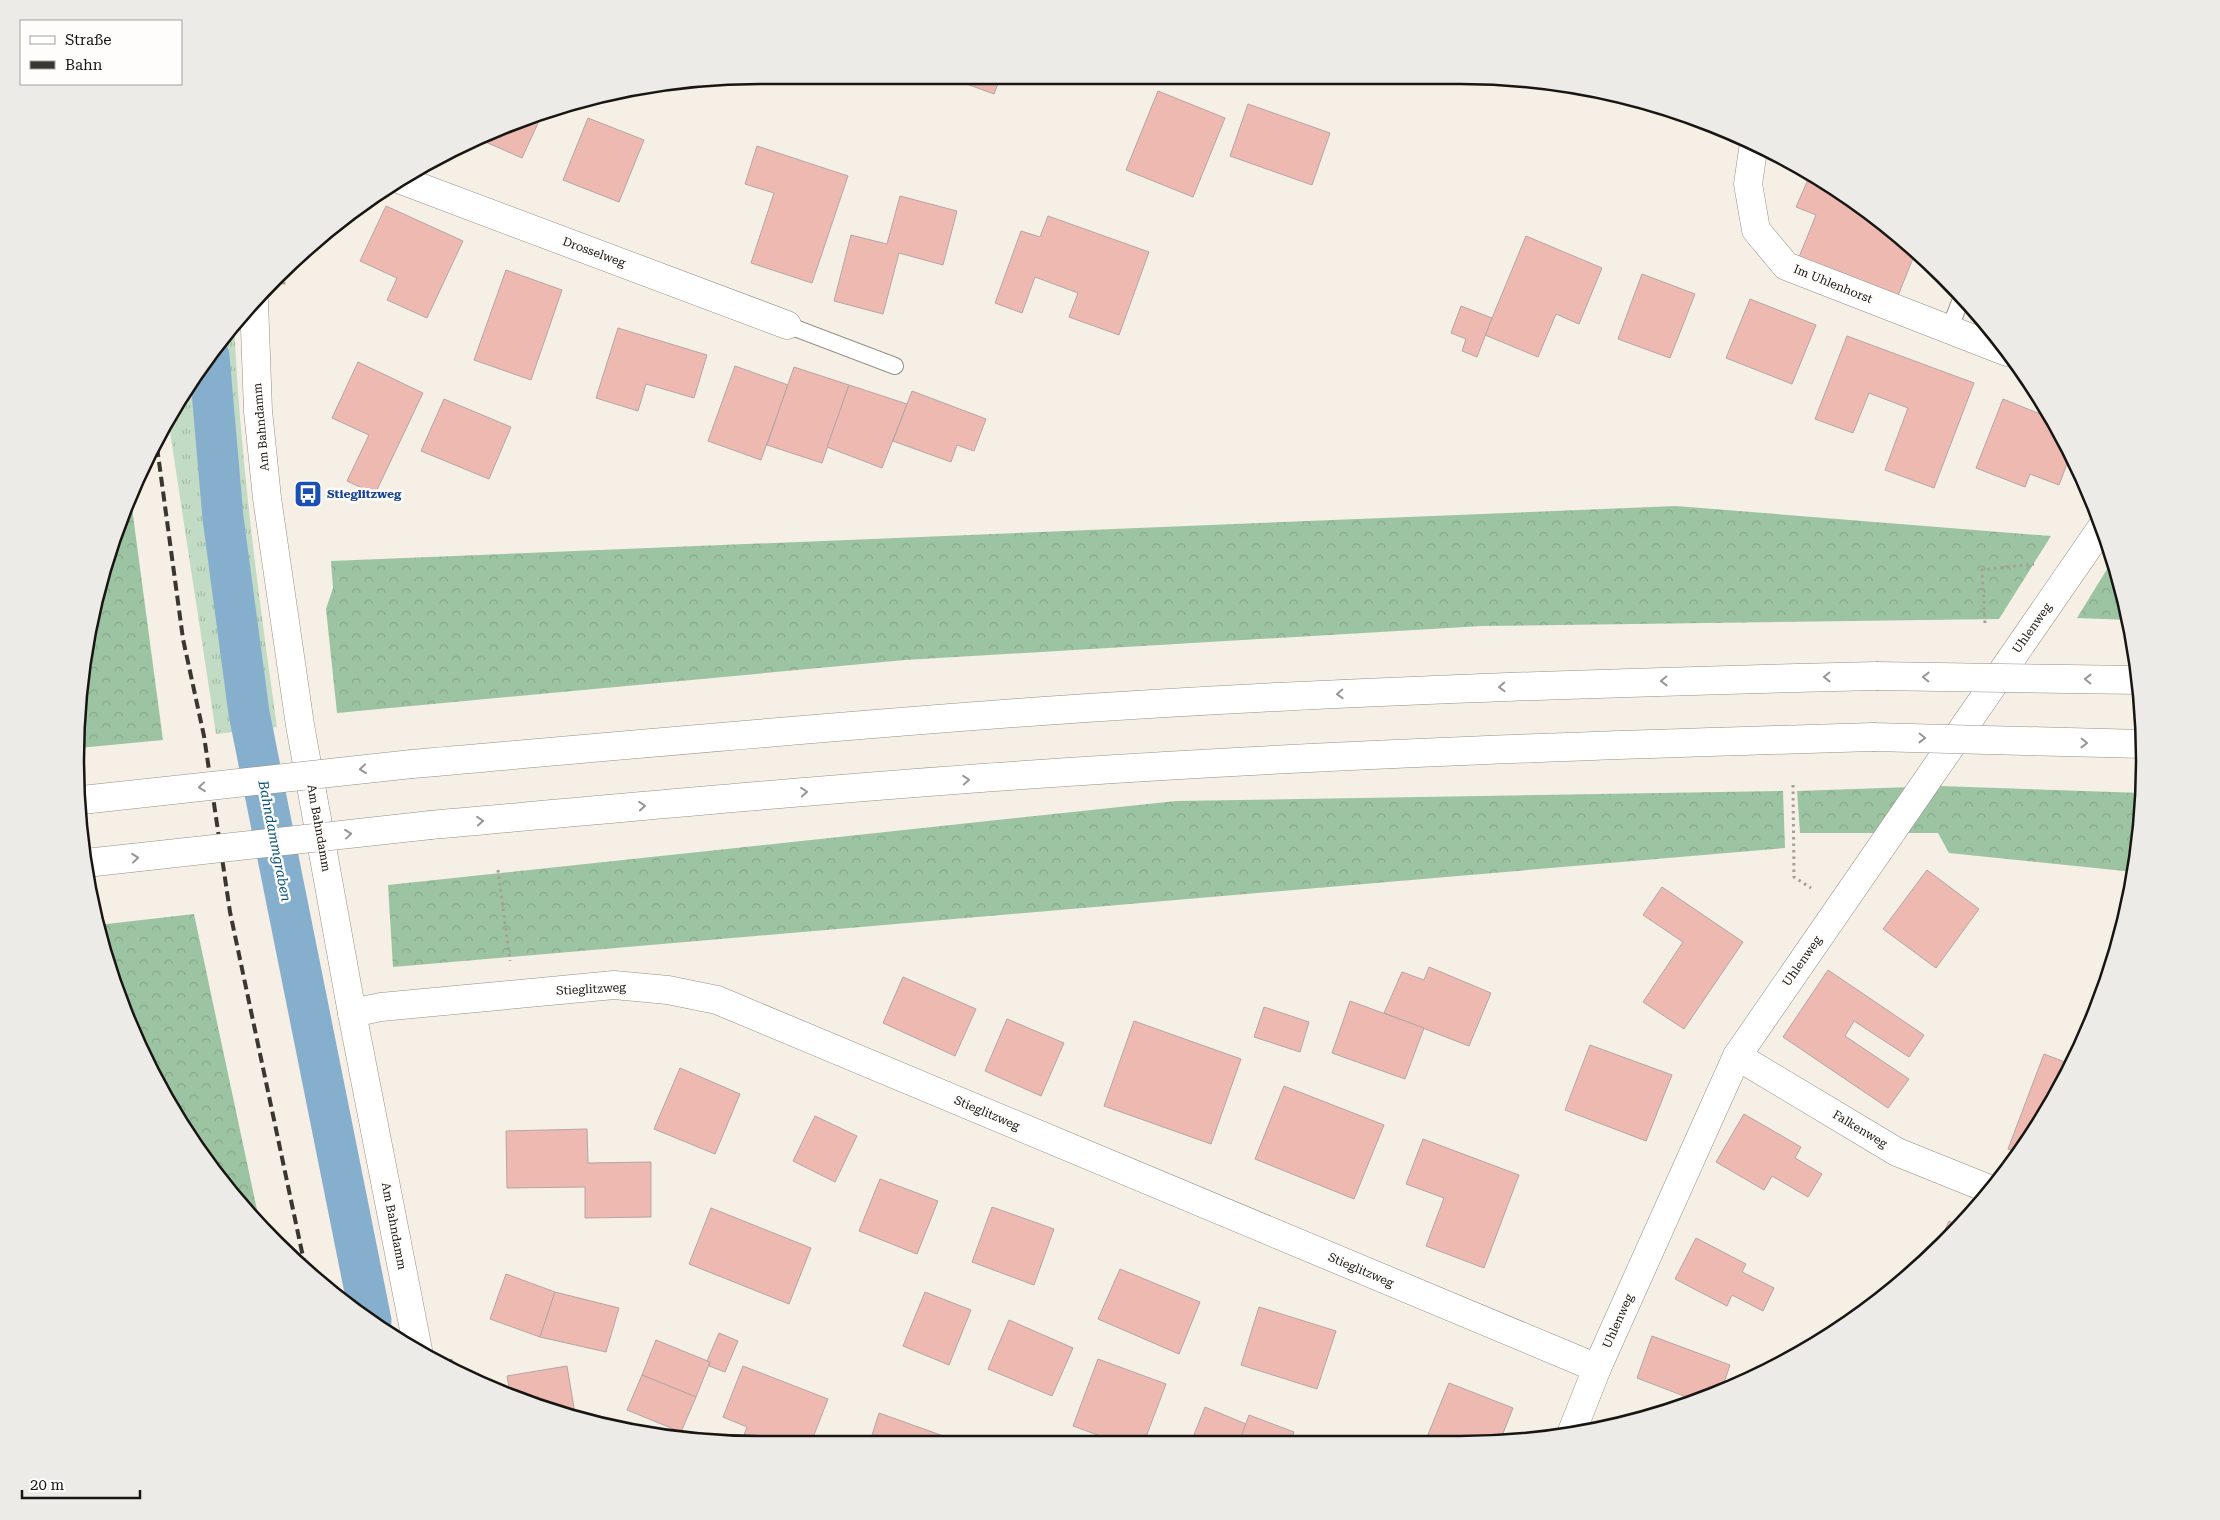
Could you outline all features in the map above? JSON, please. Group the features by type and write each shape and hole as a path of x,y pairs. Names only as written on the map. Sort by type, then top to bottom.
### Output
{"main road":[{"name":"Im Uhlenhorst","path":"1753,150 1748,184 1756,230 1786,266 1997,348"},
{"name":"Drosselweg","path":"408,183 787,325"},
{"name":"Am Bahndamm","path":"254,311 258,412 267,498 300,725 352,1013 417,1343"},
{"name":"Uhlenweg","path":"1574,1426 1597,1368 1737,1056 2097,535"},
{"path":"85,800 412,764 1030,712 1296,696 1575,683 1876,676 2131,680"},
{"path":"92,862 431,825 749,796 1068,772 1549,747 1873,737 2136,744"},
{"name":"Stieglitzweg","path":"352,1013 381,1007 614,985 668,990 717,1000 1597,1368"},
{"name":"Falkenweg","path":"1737,1056 1897,1152 1984,1188"}],"lane":[{"path":"1949,330 1959,304"},
{"path":"787,325 895,366"}],"path":[{"path":"1985,623 1982,570 2037,564"},
{"path":"1793,785 1794,877"},
{"path":"498,870 511,968"}],"green space":[{"path":"235,334 245,475 277,727 216,734 170,430 198,384"},
{"path":"1676,506 2051,536 1999,619 1482,626 905,660 337,713 326,609 333,588 331,561"},
{"path":"132,509 163,740 84,747 85,716 97,628 107,585"},
{"path":"2108,568 2121,620 2077,618"},
{"path":"1940,786 2135,793 2126,871 1949,853 1938,833 1800,833 1797,791"},
{"path":"1783,791 1785,848 393,967 388,885 1176,801"},
{"path":"194,914 257,1212 223,1172 198,1136 174,1098 153,1059 135,1019 105,924"}],"building":[{"path":"967,84 998,84 994,94"},
{"path":"1158,91 1225,118 1193,197 1126,170"},
{"path":"1248,104 1330,133 1312,185 1230,156"},
{"path":"588,118 644,140 619,202 563,180"},
{"path":"539,122 522,158 485,142"},
{"path":"757,146 848,176 812,283 751,263 774,193 745,184"},
{"path":"1808,180 1872,223 1906,252 1913,259 1897,298 1799,257 1816,215 1796,207"},
{"path":"900,196 957,211 943,265 899,253 883,314 834,301 851,235 887,244"},
{"path":"386,206 463,241 427,318 387,300 397,278 360,261"},
{"path":"1048,216 1149,252 1119,335 1069,317 1078,293 1035,277 1022,313 995,303 1021,231 1040,237"},
{"path":"1526,236 1602,268 1579,324 1556,314 1538,357 1485,335"},
{"path":"506,270 562,290 531,380 474,360"},
{"path":"1642,274 1695,294 1670,358 1618,339"},
{"path":"1750,299 1816,325 1792,384 1726,358"},
{"path":"1461,306 1492,318 1477,357 1462,351 1466,339 1451,333"},
{"path":"618,328 707,355 694,398 646,384 638,411 596,398"},
{"path":"1847,336 1974,383 1934,488 1885,470 1908,408 1869,393 1853,433 1815,419"},
{"path":"358,362 423,393 375,494 347,481 369,435 332,418"},
{"path":"735,366 788,385 761,460 708,441"},
{"path":"794,367 849,385 822,463 767,445"},
{"path":"849,385 907,404 882,468 827,447"},
{"path":"912,391 986,419 974,451 957,445 951,462 893,441"},
{"path":"444,399 511,427 489,479 421,451"},
{"path":"2003,399 2041,414 2068,462 2059,485 2030,474 2025,487 1976,468"},
{"path":"1927,870 1979,909 1936,968 1883,929"},
{"path":"1662,887 1743,942 1684,1029 1643,1002 1683,942 1643,915"},
{"path":"1429,967 1491,993 1469,1046 1384,1013 1402,972 1424,980"},
{"path":"1828,970 1924,1035 1909,1057 1854,1021 1845,1036 1909,1079 1888,1108 1783,1037"},
{"path":"903,977 976,1009 955,1056 883,1023"},
{"path":"1350,1001 1424,1028 1405,1079 1332,1053"},
{"path":"1264,1007 1309,1022 1300,1052 1254,1037"},
{"path":"1007,1019 1064,1043 1041,1096 985,1071"},
{"path":"1134,1021 1241,1059 1211,1144 1104,1106"},
{"path":"1590,1045 1672,1075 1646,1141 1565,1110"},
{"path":"2044,1054 2065,1062 2022,1136 2012,1150 2008,1149"},
{"path":"680,1068 740,1094 715,1154 654,1129"},
{"path":"1284,1086 1384,1125 1354,1199 1255,1159"},
{"path":"1744,1114 1801,1147 1795,1158 1822,1174 1808,1197 1772,1176 1764,1190 1716,1162"},
{"path":"815,1116 857,1136 835,1182 793,1161"},
{"path":"587,1129 588,1163 651,1162 651,1217 585,1218 585,1187 507,1188 506,1131"},
{"path":"1423,1139 1519,1175 1484,1268 1426,1246 1444,1198 1406,1184"},
{"path":"880,1179 938,1201 917,1254 859,1231"},
{"path":"992,1207 1054,1229 1034,1285 972,1262"},
{"path":"711,1208 811,1248 789,1304 689,1264"},
{"path":"1949,1221 1952,1223 1945,1231"},
{"path":"1696,1238 1746,1264 1742,1272 1774,1288 1763,1311 1732,1295 1727,1306 1675,1279"},
{"path":"1120,1269 1200,1302 1179,1354 1098,1319"},
{"path":"506,1274 555,1292 540,1337 490,1319"},
{"path":"555,1292 619,1308 606,1352 540,1337"},
{"path":"925,1292 971,1310 949,1365 903,1346"},
{"path":"1259,1307 1336,1331 1317,1389 1241,1365"},
{"path":"1009,1320 1073,1348 1052,1396 988,1369"},
{"path":"719,1333 738,1341 725,1372 709,1366 710,1362 707,1361"},
{"path":"1652,1336 1730,1365 1724,1383 1686,1397 1637,1378"},
{"path":"656,1340 710,1362 696,1397 642,1375"},
{"path":"1098,1359 1166,1384 1146,1436 1100,1436 1073,1426"},
{"path":"567,1366 574,1410 509,1388 507,1376"},
{"path":"743,1366 828,1399 814,1436 744,1436 747,1427 723,1417"},
{"path":"642,1375 696,1397 681,1431 627,1410"},
{"path":"1449,1383 1513,1408 1502,1435 1427,1436"},
{"path":"1205,1407 1246,1424 1241,1436 1194,1436"},
{"path":"879,1413 944,1436 872,1436"},
{"path":"1249,1415 1294,1432 1292,1436 1241,1436"}],"waterway":[{"name":"Bahndammgraben","path":"210,367 223,518 249,713 369,1312"}],"railway":[{"path":"158,452 183,639 204,736 230,912 303,1258"}],"place":[{"name":"Stieglitzweg","path":"308,494"}]}
